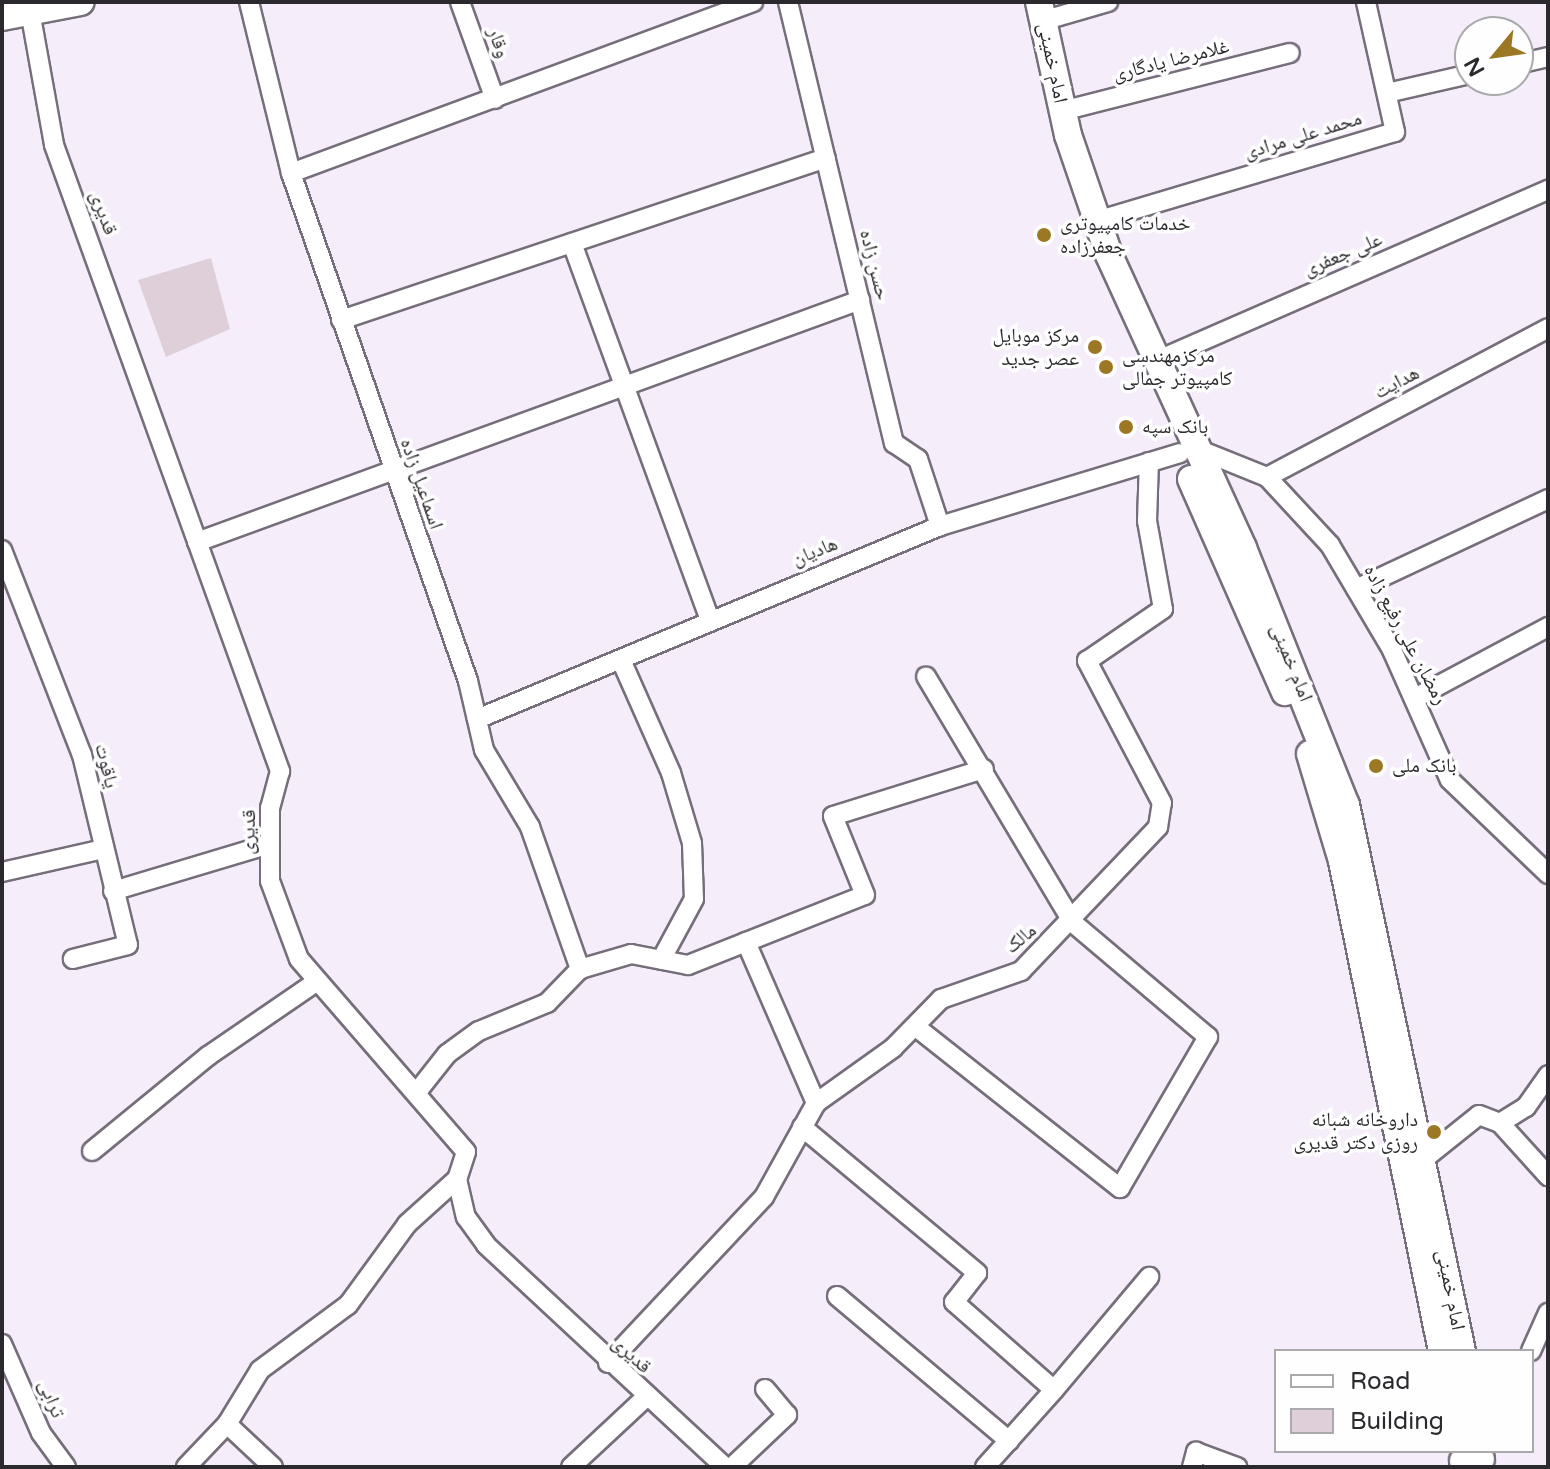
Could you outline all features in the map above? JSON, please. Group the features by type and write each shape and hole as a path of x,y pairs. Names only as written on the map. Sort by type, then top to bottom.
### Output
{"main road":[{"path":"2,17 81,2"},
{"name":"امام خمینی","path":"1023,2 1039,89 1077,214 1188,451 1346,805 1424,1159 1462,1349"},
{"name":"امام خمینی","path":"1040,12 1062,111 1096,221 1156,361 1188,451 1319,785 1377,1021 1442,1349"}],"street":[{"name":"اسماعیل زاده","path":"249,2 291,173 477,719 484,750 530,827 580,969"},
{"name":"وقار","path":"460,2 495,99"},
{"path":"291,173 753,2"},
{"name":"حسن زاده","path":"788,2 894,443 918,459 940,526"},
{"path":"1040,12 1108,2"},
{"name":"محمد علی مرادی","path":"1096,221 1395,132 1366,2"},
{"name":"قدیری","path":"30,11 54,145 280,771 270,844 277,909 316,982 417,1092 466,1152 457,1179 466,1217 486,1245 645,1398 725,1467"},
{"name":"غلامرضا یادگاری","path":"1062,111 1290,53"},
{"path":"1387,93 1454,78"},
{"path":"341,320 826,158"},
{"name":"علی جعفری","path":"1156,361 1548,190"},
{"path":"572,243 710,621"},
{"path":"197,542 860,300"},
{"name":"هدایت","path":"1267,477 1548,328"},
{"name":"هادیان","path":"477,719 940,526 1188,451"},
{"name":"رمضان علی رفیع زاده","path":"1188,451 1267,477 1330,545 1415,698 1450,780 1548,874"},
{"name":"مالک","path":"608,1363 764,1197 816,1103 916,1027 941,999 1021,971 1073,923 1158,827 1162,803 1087,661 1163,609 1147,521 1149,462"},
{"path":"1356,589 1548,499"},
{"name":"یاقوت","path":"2,550 82,755 128,945 73,959"},
{"path":"1415,698 1548,627"},
{"path":"621,660 671,773 692,843 694,899 661,960"},
{"path":"916,1027 1120,1188 1208,1037 1073,923 926,676"},
{"path":"417,1092 447,1054 479,1031 547,1003 580,969 631,954 688,965 865,895 833,816 984,769"},
{"path":"113,891 270,844"},
{"path":"2,872 103,849"},
{"path":"746,942 816,1103"},
{"path":"92,1151 208,1056 316,982"},
{"path":"1500,1123 1526,1107 1548,1075"},
{"path":"1424,1159 1479,1115 1500,1123 1548,1176"},
{"path":"802,1127 977,1273 954,1302 1054,1390"},
{"path":"186,1467 227,1424 260,1370 348,1305 407,1224 457,1179"},
{"path":"985,1467 1149,1277"},
{"path":"837,1296 1009,1441"},
{"path":"1532,1349 1548,1313"},
{"name":"ترابی","path":"2,1344 41,1433 66,1467"},
{"path":"732,1467 787,1415 765,1389"},
{"path":"571,1467 645,1398"},
{"path":"227,1424 273,1467"},
{"path":"1194,1460 1237,1467"}],"building":[{"path":"211,258 230,329 166,357 138,280"}],"place":[{"name":"خدمات کامپیوتری جعفرزاده","path":"1044,235"},
{"name":"مرکز موبایل عصر جدید","path":"1095,347"},
{"name":"مرکزمهندسی کامپیوتر جمالی","path":"1106,367"},
{"name":"بانک سپه","path":"1126,427"},
{"name":"بانک ملی","path":"1376,766"},
{"name":"داروخانه شبانه روزی دکتر قدیری","path":"1434,1132"}]}
